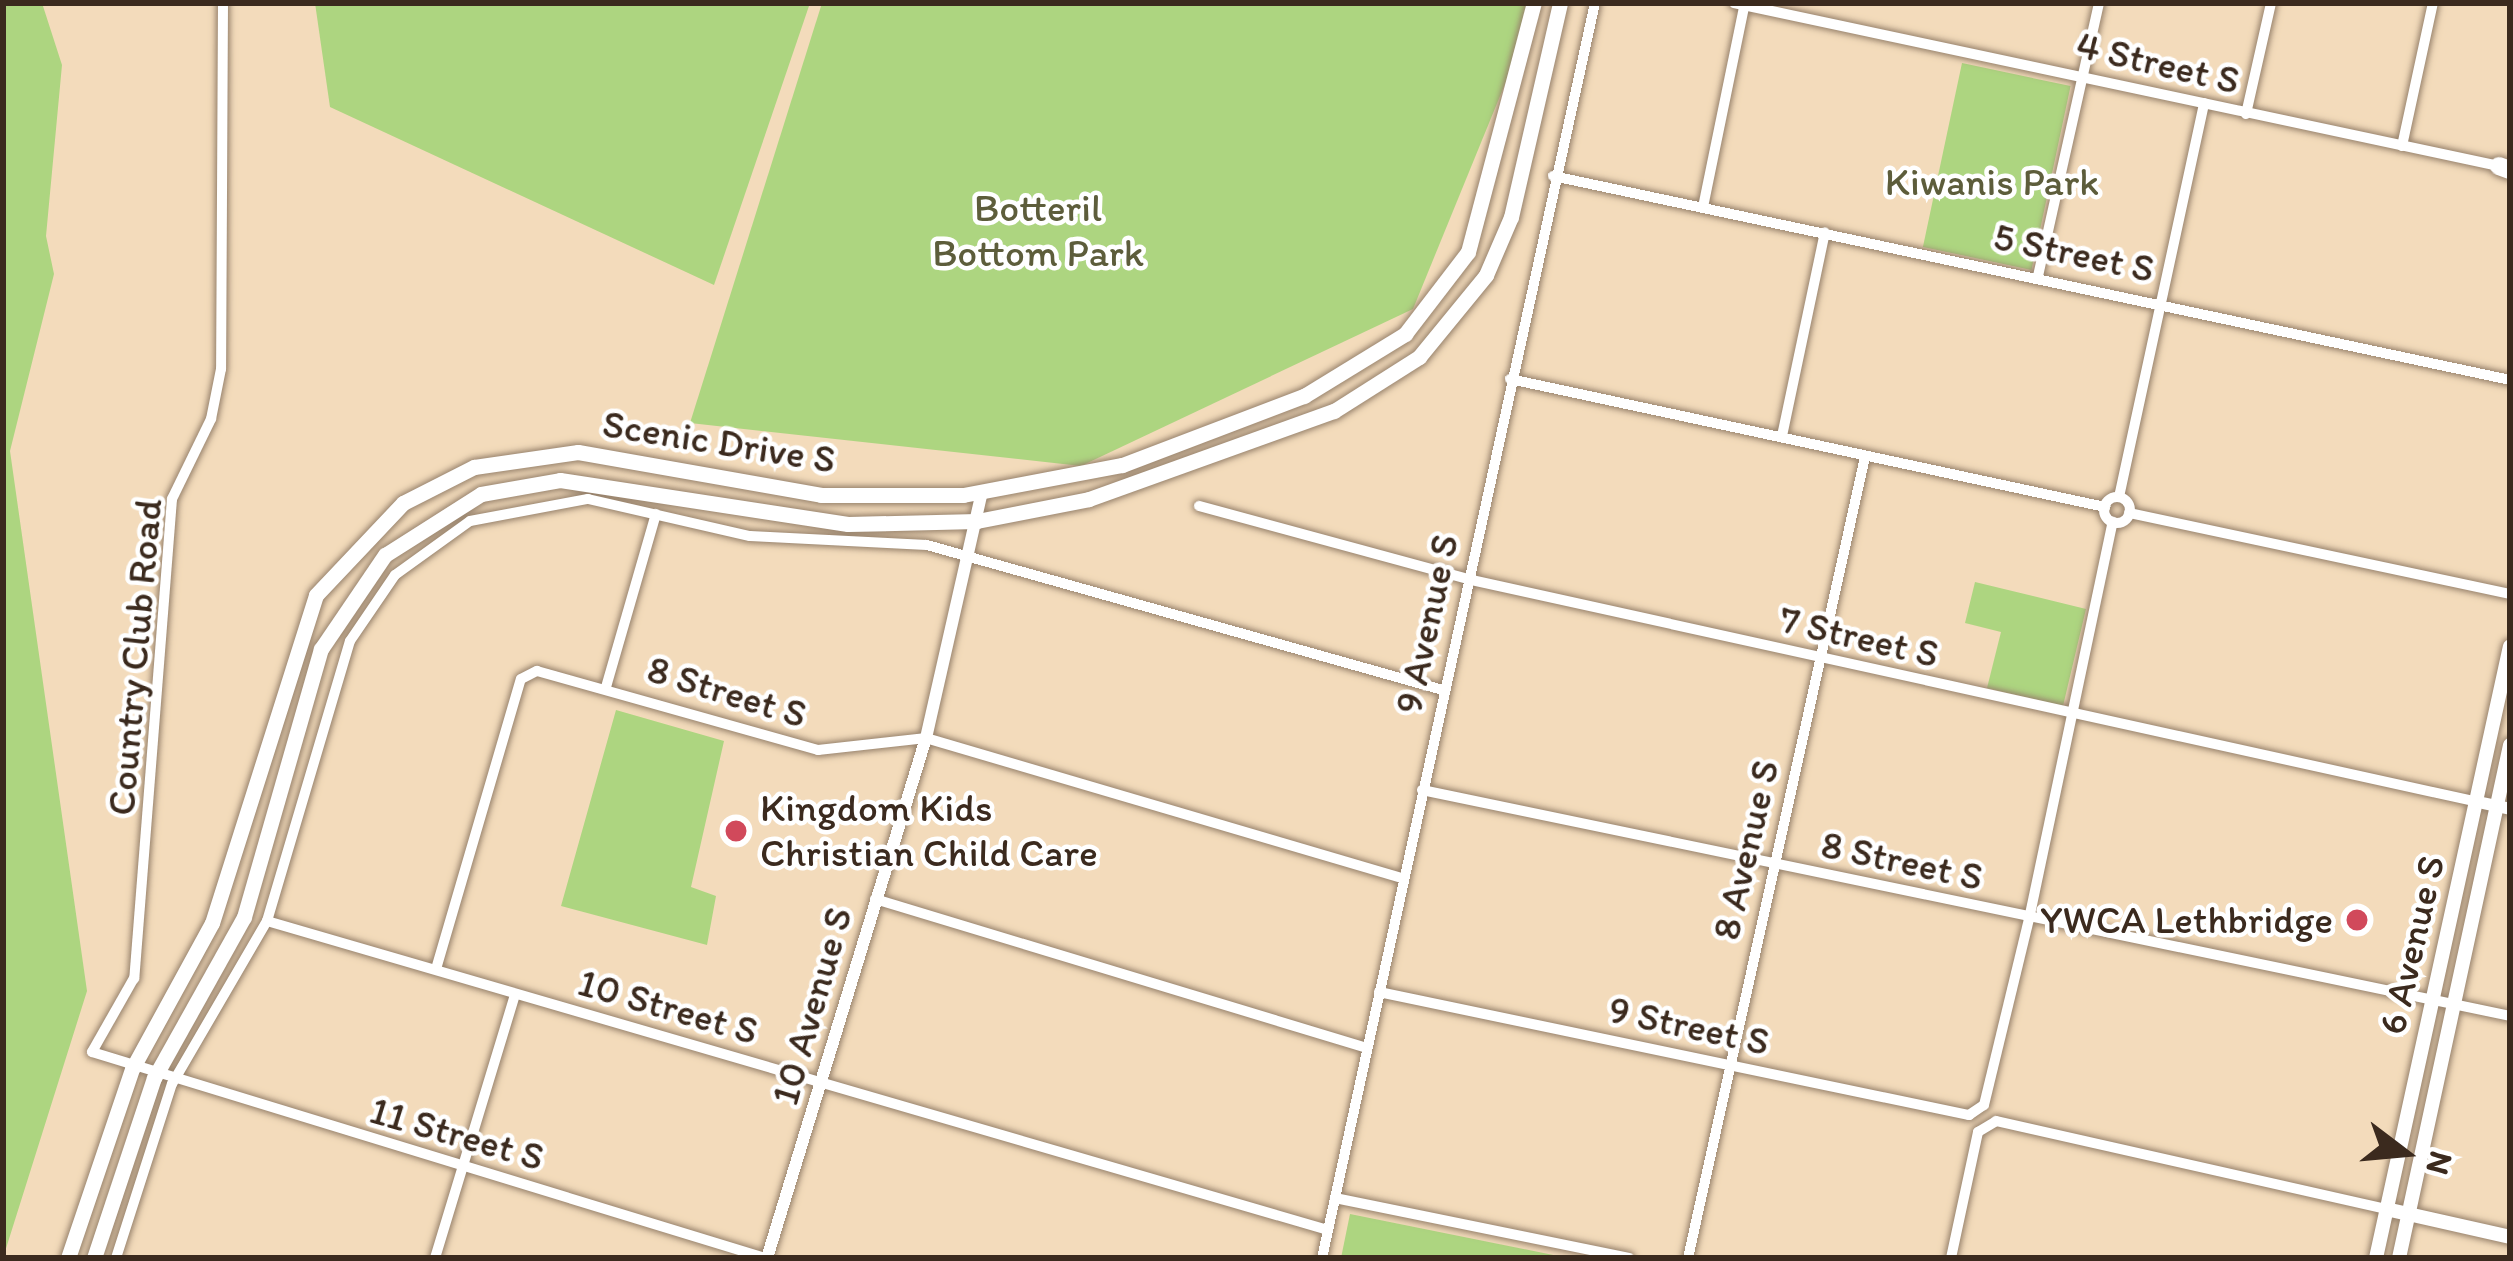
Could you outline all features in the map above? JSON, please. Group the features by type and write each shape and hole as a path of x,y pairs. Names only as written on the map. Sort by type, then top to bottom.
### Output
{"main road":[{"name":"Scenic Drive S","path":"68,1258 132,1069 212,923 316,596 403,503 474,467 544,453 618,455 821,495 982,492 1175,448 1304,396 1405,334 1479,228 1534,3"},
{"name":"Scenic Drive S","path":"94,1258 154,1078 244,916 321,649 360,582 416,529 481,494 584,479 806,520 977,521 1089,499 1334,411 1419,357 1500,248 1560,3"},
{"name":"6 Avenue S","path":"2376,1258 2510,646"},
{"name":"6 Avenue S","path":"2399,1258 2454,1003 2504,807 2510,745"},
{"path":"2386,1209 2510,1237"}],"street":[{"name":"Country Club Road","path":"132,1069 92,1052 137,964 172,499 221,369 223,3"},
{"name":"9 Avenue S","path":"1322,1258 1553,176 1595,3"},
{"path":"2038,276 2099,3"},
{"path":"2246,113 2271,3"},
{"path":"2402,146 2434,3"},
{"path":"1703,207 1741,4"},
{"name":"4 Street S","path":"1741,4 2506,167"},
{"path":"2129,513 2119,497 2156,301 2204,103"},
{"name":"5 Street S","path":"1553,176 2510,380"},
{"path":"1782,436 1826,232"},
{"path":"1510,380 2105,507 2119,497"},
{"name":"8 Avenue S","path":"1688,1258 1770,865 1865,457"},
{"name":"10 Avenue S","path":"766,1258 926,738 982,492"},
{"name":"Scenic Drive S","path":"120,1257 172,1084 267,921 350,641 395,575 470,521 517,505 588,499 750,536 970,557 1443,690"},
{"name":"7 Street S","path":"1199,506 1467,579 2504,807"},
{"path":"2029,919 2113,522 2105,507"},
{"path":"2113,522 2129,513 2510,594"},
{"path":"606,687 656,514"},
{"name":"8 Street S","path":"436,970 520,680 544,671 818,751 926,738 1403,878"},
{"name":"8 Street S","path":"1422,790 2434,1004 2454,1003 2510,1016"},
{"path":"875,899 1367,1048"},
{"name":"9 Street S","path":"1379,992 1969,1115 1984,1106 2029,919"},
{"name":"10 Street S","path":"267,921 1328,1230"},
{"path":"436,1258 515,994"},
{"name":"11 Street S","path":"132,1069 766,1258"},
{"path":"1951,1258 1978,1132 1996,1121 2386,1209"},
{"path":"1335,1198 1629,1258"}],"green space":[{"path":"3,3 42,3 62,65 46,236 54,274 10,451 87,991 3,1258"},
{"path":"315,3 810,3 714,285 330,107"},
{"name":"Botteril Bottom Park","path":"822,3 1538,3 1413,309 1081,466 690,423"},
{"name":"Kiwanis Park","path":"1962,63 2071,86 2031,270 1923,247"},
{"path":"1975,582 2086,609 2063,706 1987,688 2001,632 1965,623"},
{"path":"616,710 724,741 691,887 716,896 707,945 561,906"},
{"path":"1350,1214 1568,1258 1341,1258"}],"place":[{"name":"Kingdom Kids Christian Child Care","path":"736,831"},
{"name":"YWCA Lethbridge","path":"2357,920"}]}
